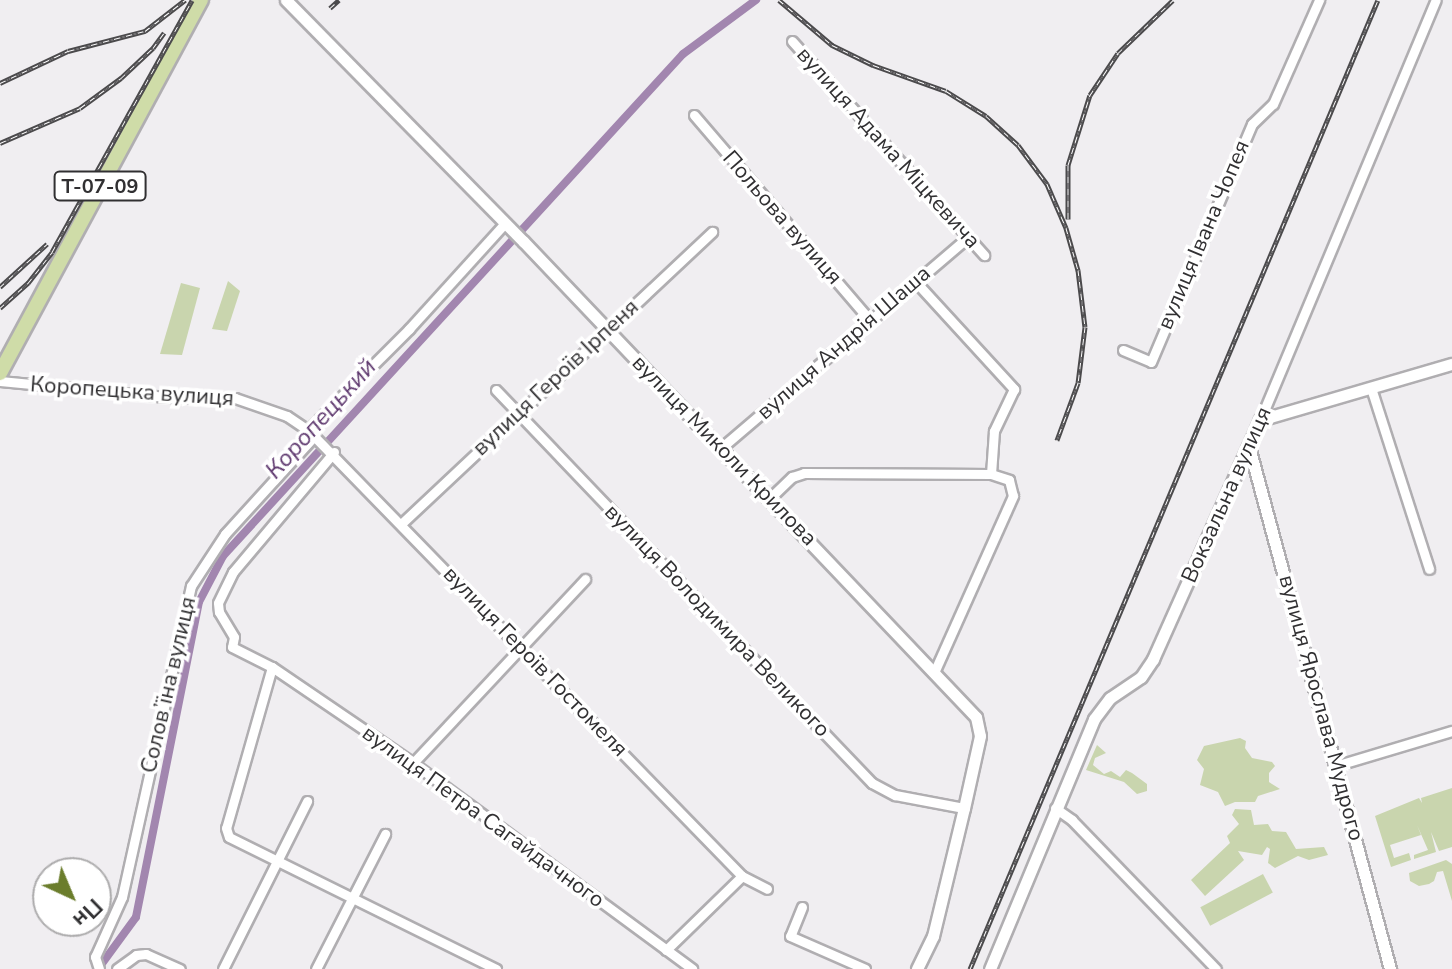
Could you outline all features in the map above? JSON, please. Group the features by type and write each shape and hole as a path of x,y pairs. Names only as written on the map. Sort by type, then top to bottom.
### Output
{"main road":[{"name":"Т-07-09","path":"0,373 201,0"}],"street":[{"name":"вулиця Миколи Крилова","path":"286,0 523,241 979,723 980,736 933,936 917,969"},
{"name":"вулиця Івана Чопея","path":"1123,350 1151,362 1252,124 1273,104 1319,0"},
{"name":"Вокзальна вулиця","path":"990,969 1098,711 1110,698 1141,677 1153,659 1249,447 1436,0"},
{"name":"вулиця Адама Міцкевича","path":"792,41 984,255"},
{"name":"Польова вулиця","path":"694,115 870,320"},
{"path":"321,441 409,329 508,226"},
{"name":"вулиця Героїв Ірпеня","path":"401,524 712,232"},
{"name":"вулиця Андрія Шаша","path":"721,448 967,238"},
{"path":"915,281 1014,389 994,431 991,474"},
{"path":"1260,420 1452,364"},
{"name":"Коропецька вулиця","path":"0,381 137,395 235,398 287,416 321,441"},
{"path":"1371,388 1429,569"},
{"name":"вулиця Володимира Великого","path":"496,390 872,783 895,795 964,808"},
{"name":"вулиця Героїв Гостомеля","path":"321,441 742,876 767,889"},
{"name":"вулиця Петра Сагайдачного","path":"321,441 239,562 218,603 219,612 234,637 232,647 272,667 413,763 692,969"},
{"name":"Соловʼїна вулиця","path":"97,968 96,951 109,930 122,897 191,586 225,534 321,441"},
{"name":"вулиця Ярослава Мудрого","path":"1249,447 1390,969"},
{"path":"769,499 792,477 804,473 991,474 1009,480 1013,496 934,673"},
{"path":"413,763 585,579"},
{"path":"272,667 226,828 233,840 489,967"},
{"path":"1335,766 1452,731"},
{"path":"223,969 307,801"},
{"path":"1055,808 1072,820 1216,969"},
{"path":"316,969 385,834"},
{"path":"666,950 742,876"},
{"path":"802,907 790,936 865,969"},
{"path":"117,969 136,955 146,954 180,969"}],"green space":[{"path":"228,281 240,291 227,331 212,329"},
{"path":"181,283 200,288 182,355 160,354"},
{"path":"1240,738 1246,741 1245,748 1252,758 1272,762 1275,766 1269,773 1269,782 1280,789 1258,796 1255,802 1235,802 1225,806 1218,792 1200,785 1204,769 1197,760 1204,746"},
{"path":"1097,745 1106,753 1095,758 1093,765 1104,774 1111,771 1120,777 1126,770 1147,784 1147,791 1137,794 1124,782 1086,770"},
{"path":"1452,788 1452,847 1439,851 1431,832 1436,852 1414,859 1414,855 1428,850 1417,825 1421,835 1390,845 1394,858 1409,853 1411,860 1391,867 1375,816 1419,798 1422,803 1421,798"},
{"path":"1235,809 1251,810 1254,825 1268,824 1272,831 1286,832 1296,849 1324,847 1328,855 1309,860 1298,856 1275,868 1268,863 1270,849 1267,847 1262,855 1238,851 1244,860 1205,896 1191,880 1230,843 1227,836 1239,824 1232,815"},
{"path":"1446,860 1452,864 1452,901 1443,871 1437,872 1434,881 1429,884 1419,886 1410,881 1409,873"},
{"path":"1263,874 1273,893 1210,926 1200,907"}],"waterway":[{"name":"Коропецький","path":"98,969 136,917 199,602 223,556 683,54 756,0"}],"railway":[{"path":"0,83 68,51 145,31 185,0"},
{"path":"0,308 28,283 52,252 192,0"},
{"path":"330,8 339,0"},
{"path":"779,0 832,45 873,65 946,91 986,116 1018,145 1047,184 1066,228 1078,270 1085,327 1078,383 1057,440"},
{"path":"1068,219 1068,165 1090,95 1118,53 1173,0"},
{"path":"970,969 1378,0"},
{"path":"0,143 80,108 121,78 153,48 164,33"},
{"path":"0,287 47,244"}]}
